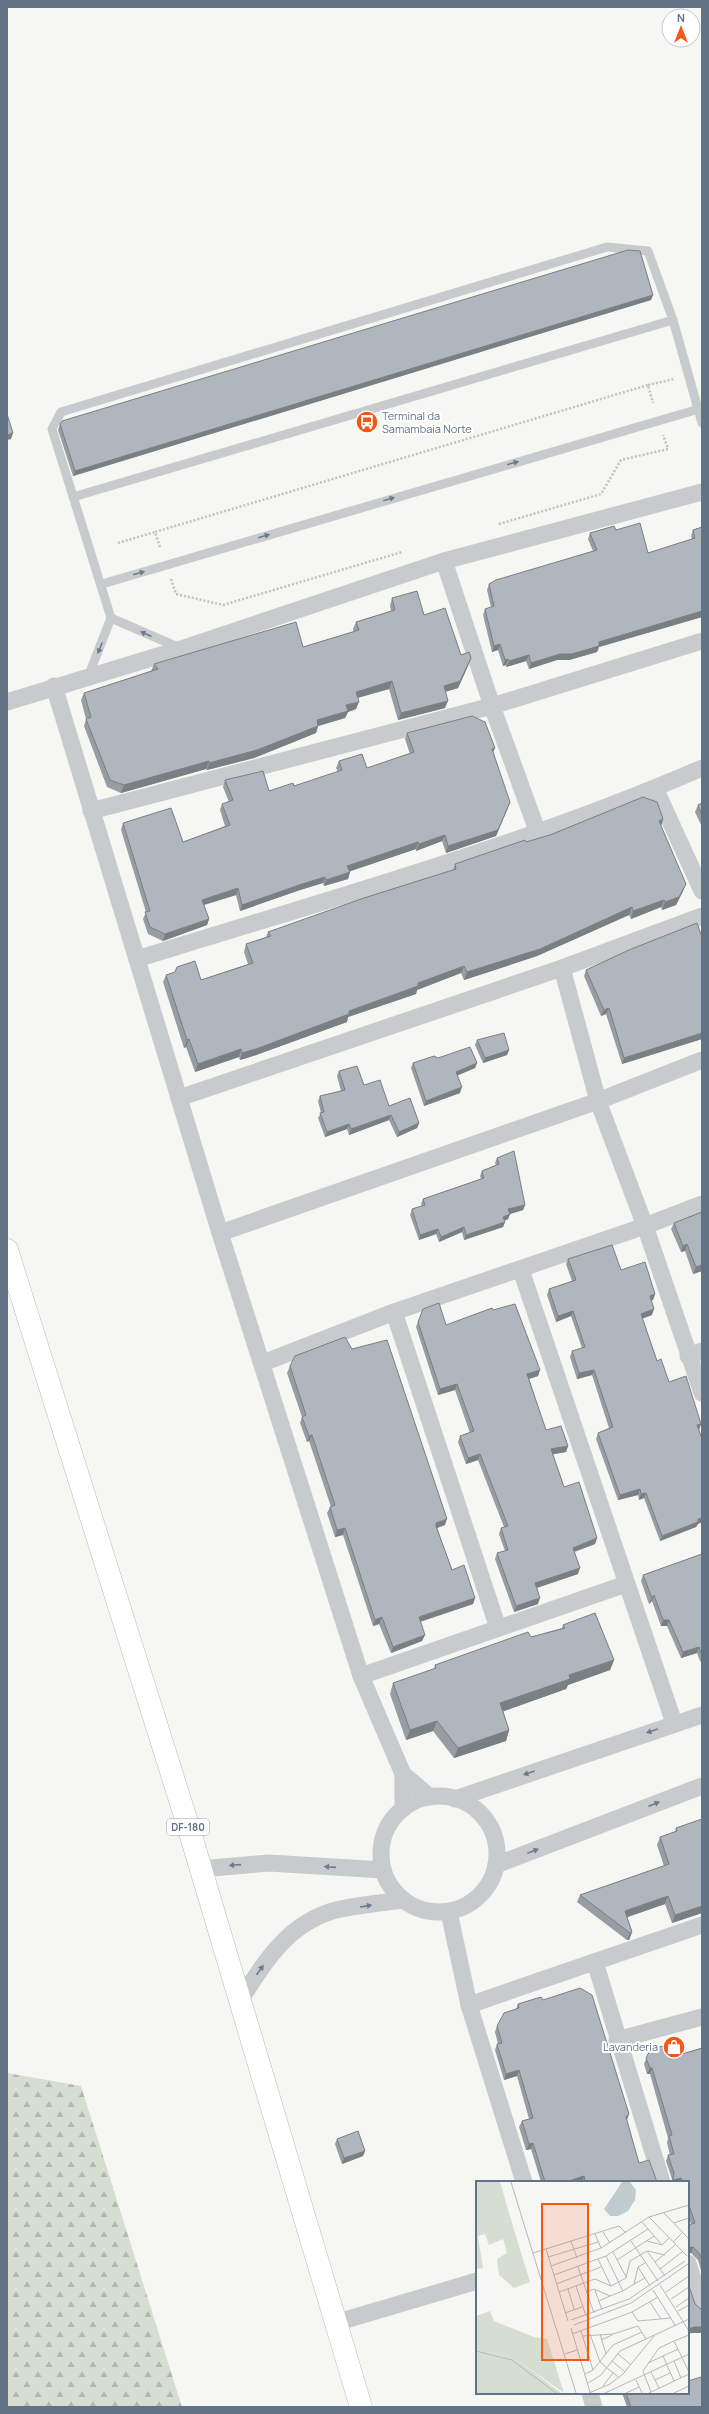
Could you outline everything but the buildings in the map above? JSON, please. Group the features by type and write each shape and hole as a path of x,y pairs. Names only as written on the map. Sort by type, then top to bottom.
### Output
{"highway":[{"name":"DF-180","path":"7,1250 200,1869 361,2407"}],"street":[{"path":"7,702 54,686 181,649 444,561 702,492"},
{"path":"444,561 492,706 538,833"},
{"path":"91,811 492,706 702,641"},
{"path":"54,686 220,1233 263,1363 361,1676 403,1774 403,1809"},
{"path":"137,960 538,833 655,788 702,768"},
{"path":"655,788 702,891"},
{"path":"180,1098 562,968 702,916"},
{"path":"562,968 598,1101 695,1353 702,1393"},
{"path":"220,1233 598,1101 702,1060"},
{"path":"263,1363 394,1312 521,1270 702,1204"},
{"path":"521,1270 674,1723"},
{"path":"394,1312 498,1628"},
{"path":"361,1676 626,1584"},
{"path":"455,1799 674,1723 702,1715"},
{"path":"403,1774 430,1797"},
{"path":"496,1865 702,1786"},
{"path":"430,1797 455,1799 470,1806 484,1817 492,1831 497,1848 496,1865 488,1887 471,1903 449,1912 424,1911 403,1900 391,1886 383,1870 381,1853 384,1836 391,1821 403,1809 418,1801 430,1797"},
{"path":"200,1869 269,1863 383,1870"},
{"path":"239,2003 274,1951 294,1931 315,1918 336,1910 403,1900"},
{"path":"449,1912 469,2004 524,2181"},
{"path":"469,2004 702,1925"},
{"path":"595,1962 617,2040 662,2181"},
{"path":"617,2040 702,2017"},
{"path":"689,2266 702,2307"},
{"path":"335,2323 476,2281"},
{"path":"590,2394 594,2407"}],"lane":[{"path":"88,677 111,618 102,584 52,429 61,412 607,247 648,251 673,320 702,423"},
{"path":"73,496 673,320"},
{"path":"102,584 699,409"},
{"path":"111,618 181,649"}],"path":[{"path":"118,543 648,385 653,403"},
{"path":"495,525 601,494 621,460 668,449 662,430"},
{"path":"155,532 160,547"},
{"path":"170,577 176,594 223,605 404,552"}],"green space":[{"path":"7,2073 81,2086 182,2407 7,2407"}],"place":[{"name":"Terminal da Samambaia Norte","path":"367,422"},
{"name":"Lavanderia","path":"674,2047"}]}
